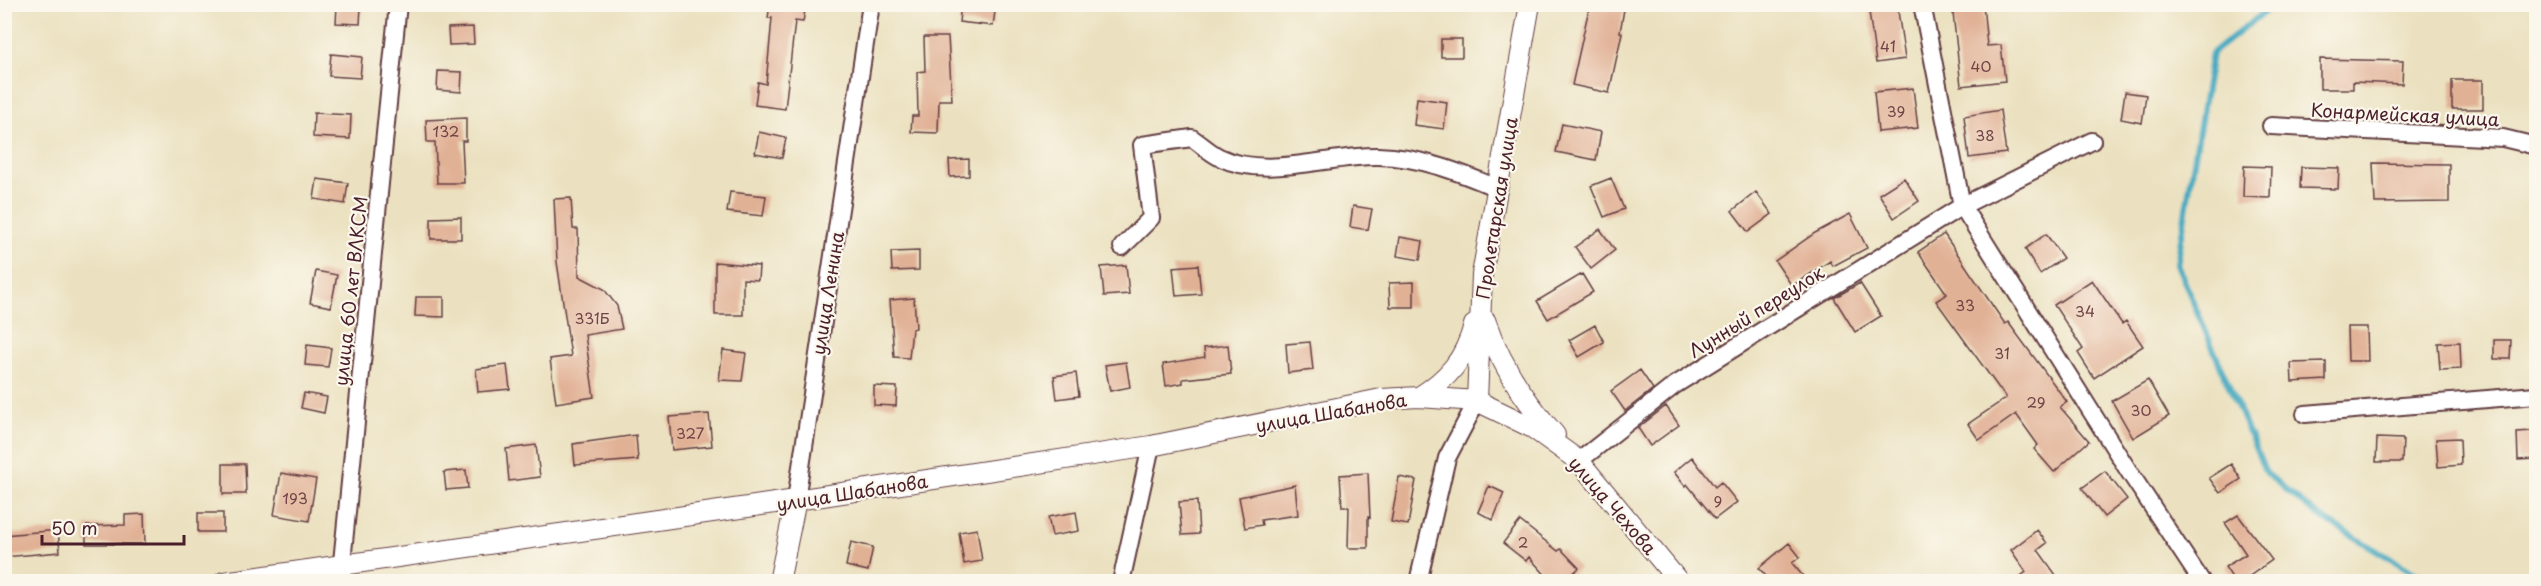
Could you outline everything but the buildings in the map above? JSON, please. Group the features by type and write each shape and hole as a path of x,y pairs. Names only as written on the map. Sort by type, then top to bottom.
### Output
{"street":[{"name":"улица 60 лет ВЛКСМ","path":"341,572 398,4"},
{"name":"улица Ленина","path":"779,582 796,500 871,4"},
{"name":"Пролетарская улица","path":"1418,582 1447,458 1477,401 1479,305 1530,4"},
{"path":"1922,4 1962,206 2128,470 2202,582"},
{"name":"Конармейская улица","path":"2271,126 2502,138 2536,146"},
{"path":"1122,247 1150,218 1142,145 1192,138 1219,157 1246,165 1306,165 1377,156 1415,160 1457,171 1497,188"},
{"name":"Лунный переулок","path":"1579,461 1675,385 1962,206 2092,141"},
{"path":"1419,397 1439,384 1457,366 1469,344 1479,305"},
{"path":"1479,305 1496,351 1516,387 1579,461"},
{"path":"2305,414 2536,395"},
{"name":"улица Шабанова","path":"224,582 341,572 1151,446 1381,399 1419,397 1477,401"},
{"name":"улица Чехова","path":"1477,401 1533,428 1579,461 1679,582"},
{"path":"1121,582 1151,446"}],"waterway":[{"path":"2275,4 2212,53 2177,264 2266,473 2317,515 2430,582"}]}
